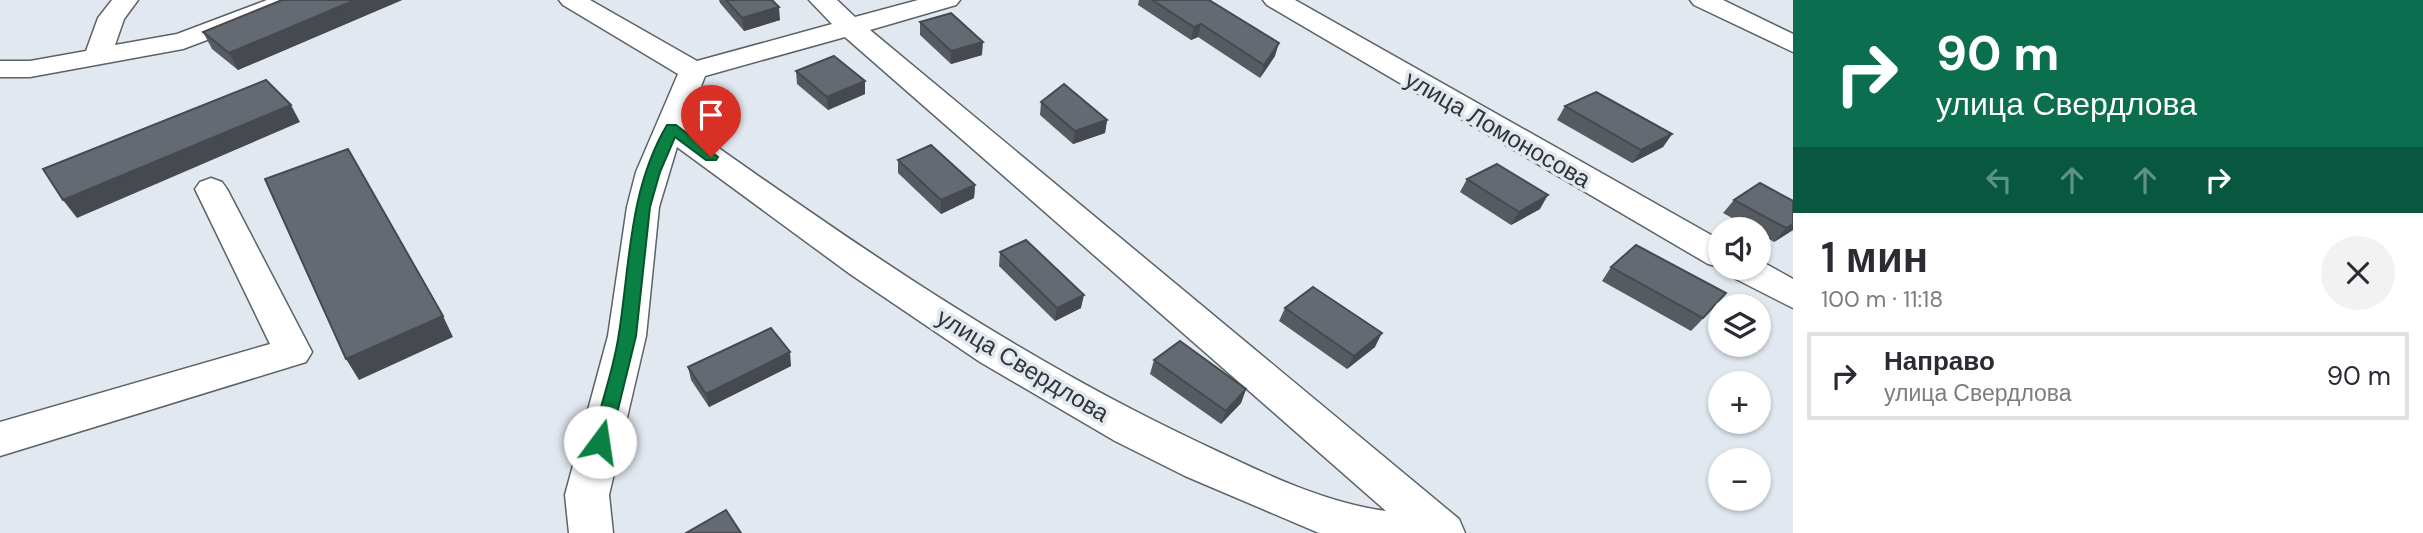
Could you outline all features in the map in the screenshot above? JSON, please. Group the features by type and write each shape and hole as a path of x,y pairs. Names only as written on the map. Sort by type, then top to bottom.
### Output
{"street":[{"path":"97,57 111,18 125,0"},
{"path":"0,69 30,69 183,41 291,0"},
{"path":"572,0 693,71 947,0"},
{"path":"822,0 851,28 1443,533"},
{"name":"улица Ломоносова","path":"1276,0 1708,248"},
{"path":"1703,0 1793,44"},
{"path":"591,533 587,495 627,336 643,207 652,172 693,71"},
{"name":"улица Свердлова","path":"671,128 830,244 1054,389 1162,446 1260,490 1357,525 1410,533"},
{"path":"0,439 293,352 211,189"},
{"path":"1766,280 1793,295"}],"building":[{"path":"282,0 355,0 229,53 203,32"},
{"path":"726,0 772,0 779,7 742,18"},
{"path":"1152,0 1209,0 1279,43 1264,65 1201,24 1194,27"},
{"path":"951,13 983,42 951,51 920,22"},
{"path":"834,56 865,81 827,97 796,71"},
{"path":"266,80 291,105 63,200 43,169"},
{"path":"1064,84 1107,120 1075,131 1041,102"},
{"path":"1596,92 1672,134 1641,150 1565,106"},
{"path":"931,145 975,185 941,200 898,160"},
{"path":"348,149 443,316 346,359 265,179"},
{"path":"1497,164 1548,195 1519,212 1467,179"},
{"path":"1760,183 1793,201 1793,224 1786,228 1771,220 1771,217 1766,217 1734,200"},
{"path":"1026,240 1084,295 1057,308 1000,252"},
{"path":"1636,245 1726,293 1708,294 1708,313 1703,318 1611,267"},
{"path":"1313,287 1382,333 1354,356 1285,308"},
{"path":"771,328 790,352 706,394 688,367"},
{"path":"1180,341 1246,389 1226,411 1154,360"},
{"path":"726,510 741,533 686,533"}],"route":[{"path":"600,442 627,336 643,207 652,172 671,128 711,157"}]}
